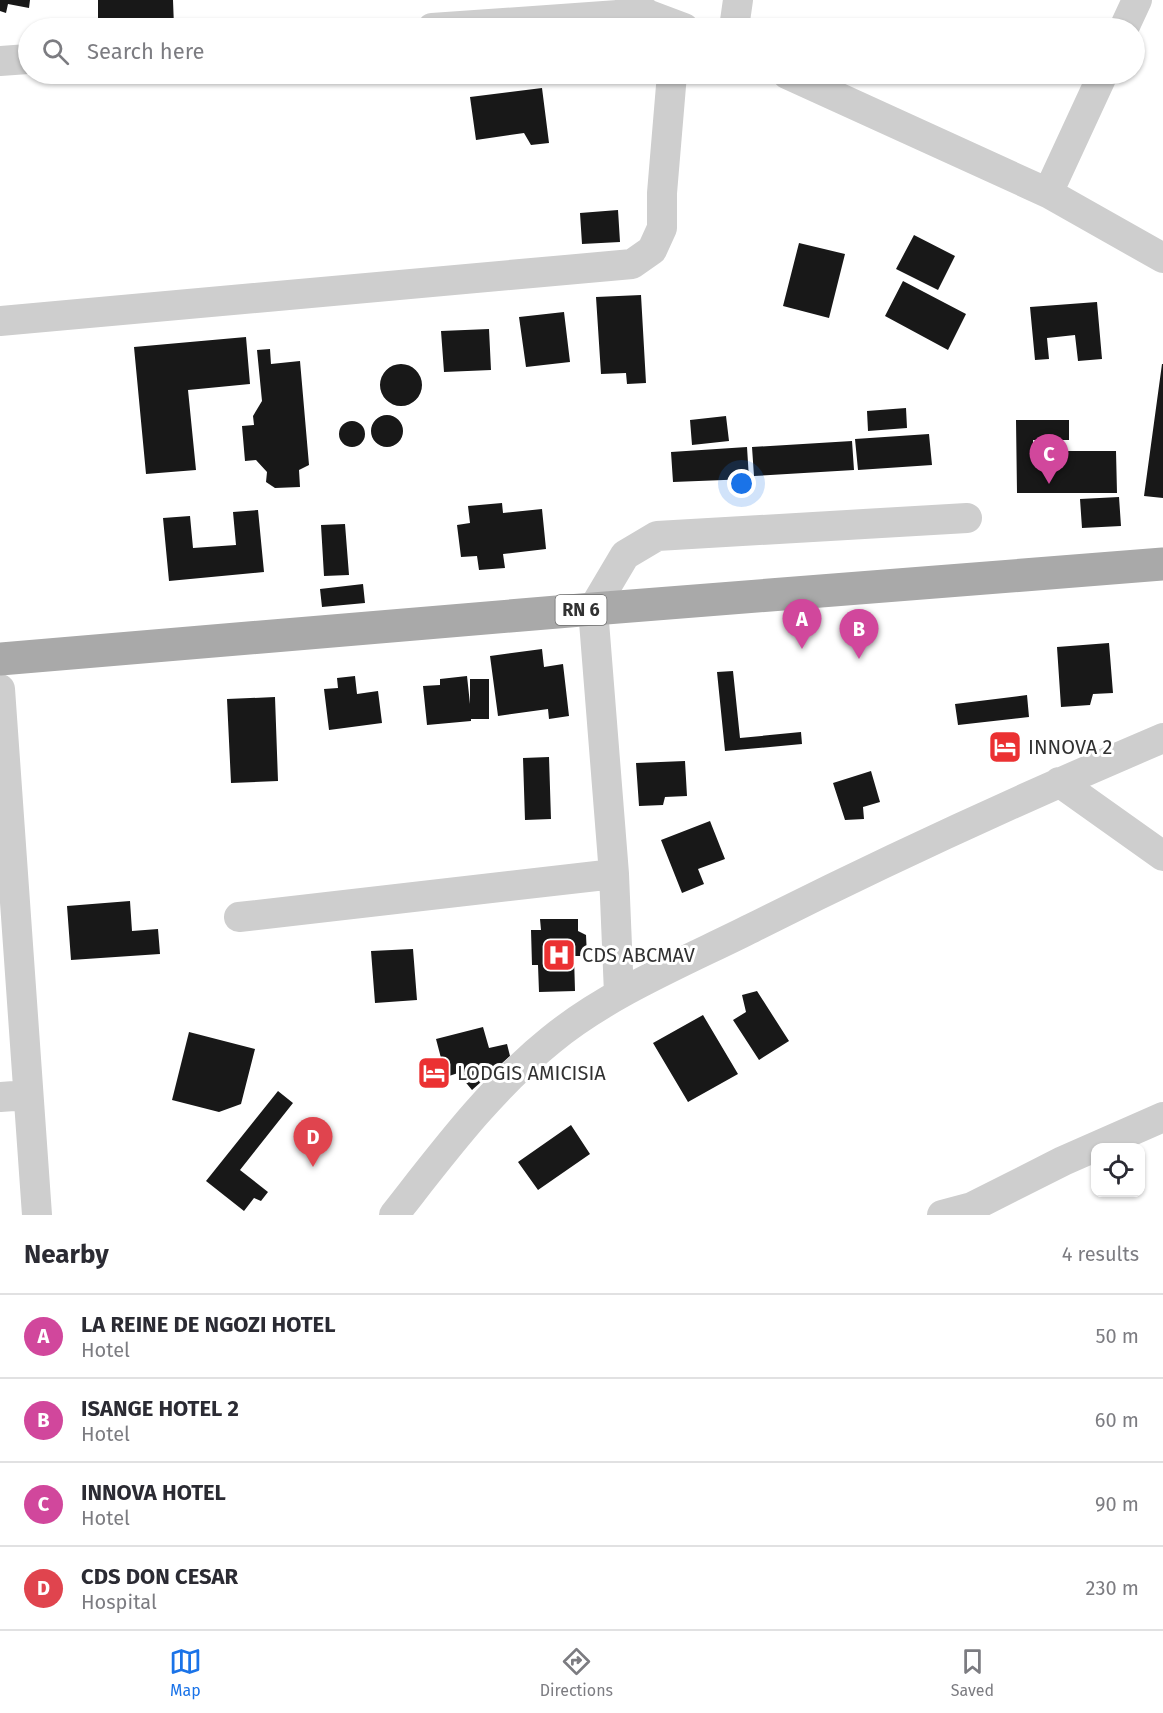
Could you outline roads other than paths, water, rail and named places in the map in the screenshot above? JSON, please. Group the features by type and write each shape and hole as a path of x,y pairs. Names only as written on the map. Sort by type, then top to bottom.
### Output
{"main road":[{"name":"RN 6","path":"0,659 1163,564"}],"street":[{"path":"606,0 658,18"},
{"path":"735,18 738,0"},
{"path":"1129,18 1137,0"},
{"path":"575,18 646,13"},
{"path":"0,61 18,60"},
{"path":"0,321 632,264 652,250 662,228 662,193 671,84"},
{"path":"809,84 1048,193 1163,258"},
{"path":"1048,193 1098,84"},
{"path":"619,994 614,874 592,609 625,555 657,536 967,518"},
{"path":"0,688 14,1096 37,1215"},
{"path":"394,1215 445,1150 508,1078 551,1039 619,994 861,874 1059,782 1163,738"},
{"path":"1059,782 1163,856"},
{"path":"239,917 614,874"},
{"path":"942,1215 972,1207 1063,1161 1163,1117"}],"place":[{"name":"INNOVA HOTEL","path":"1049,484"},
{"name":"LA REINE DE NGOZI HOTEL","path":"802,649"},
{"name":"ISANGE HOTEL 2","path":"859,659"},
{"name":"INNOVA 2","path":"1005,747"},
{"name":"CDS ABCMAV","path":"559,955"},
{"name":"LODGIS AMICISIA","path":"434,1073"},
{"name":"CDS DON CESAR","path":"313,1167"}]}
